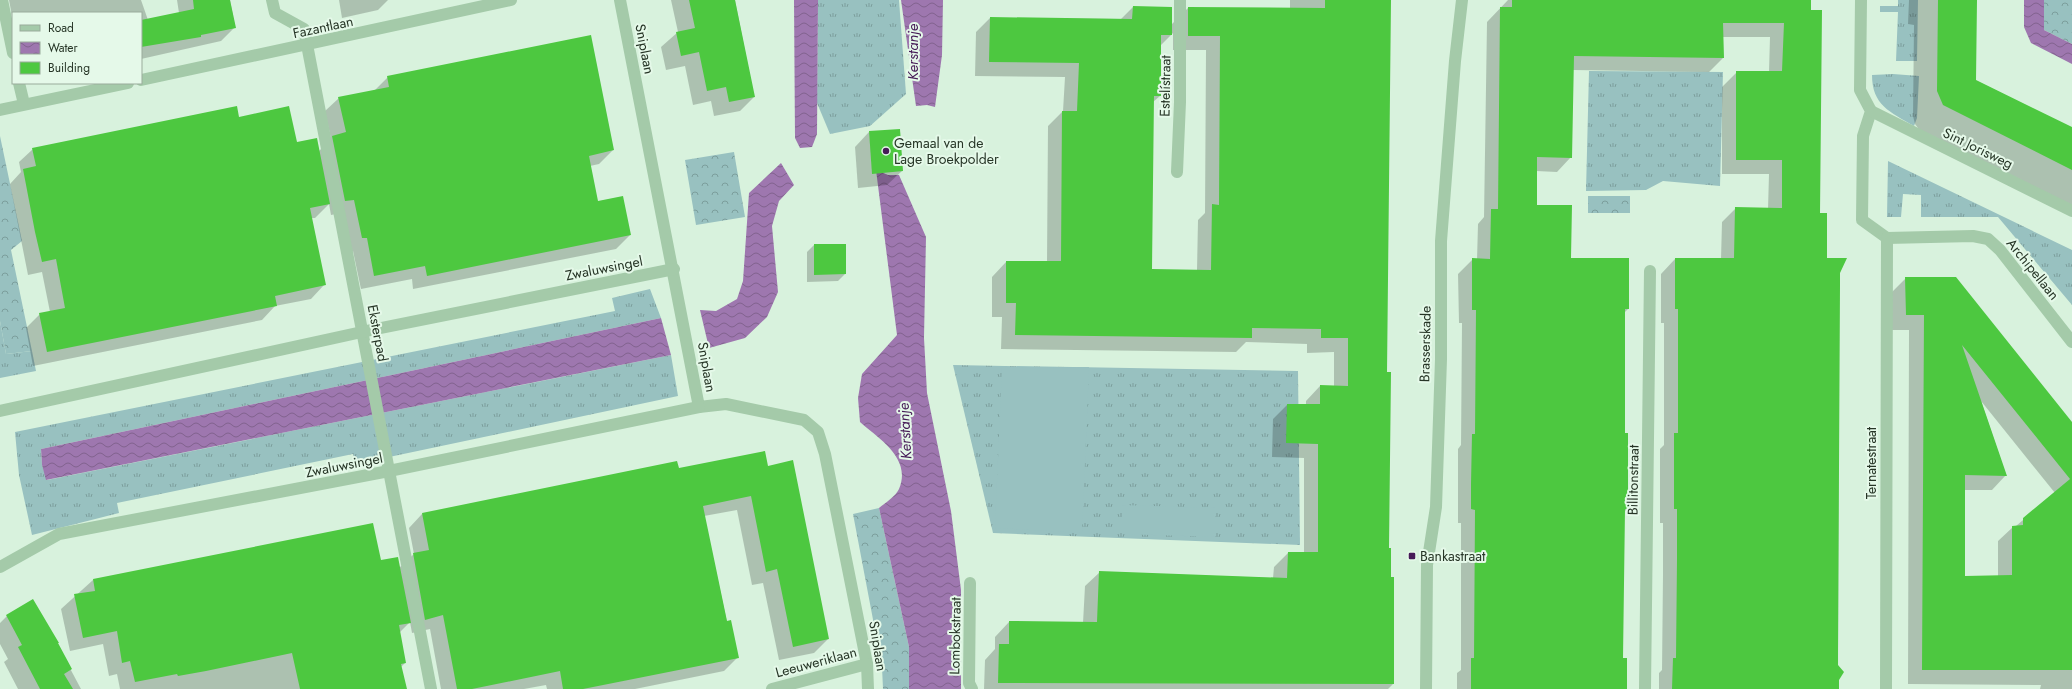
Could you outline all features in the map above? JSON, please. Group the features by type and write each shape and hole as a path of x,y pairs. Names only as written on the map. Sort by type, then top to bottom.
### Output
{"street":[{"path":"2,0 12,48"},
{"name":"Eksterpad","path":"272,0 275,13 304,29 431,689"},
{"name":"Fazantlaan","path":"142,80 307,46 511,0"},
{"name":"Sniplaan","path":"620,0 674,269 699,407 726,404 804,420 818,432 825,454 867,664 868,689"},
{"name":"Estelístraat","path":"1177,172 1180,0"},
{"name":"Brasserskade","path":"1426,689 1426,565 1436,507 1441,359 1441,241 1455,60 1462,0"},
{"path":"1861,0 1860,90 1871,111 1863,136 1862,220 1887,238"},
{"path":"19,84 24,104"},
{"path":"0,110 123,84"},
{"name":"Sint Jorisweg","path":"1871,111 2072,211"},
{"name":"Archipellaan","path":"1887,238 1973,236 1988,239 2000,250 2072,342"},
{"name":"Ternatestraat","path":"1886,689 1887,238"},
{"name":"Zwaluwsingel","path":"0,412 363,332 674,269"},
{"name":"Billitonstraat","path":"1645,689 1650,271"},
{"name":"Zwaluwsingel","path":"0,567 59,534 389,471 699,407"},
{"name":"Lombokstraat","path":"970,584 969,683 972,689"},
{"name":"Leeuweriklaan","path":"772,689 867,664"}],"green space":[{"path":"818,0 899,0 906,94 870,126 830,134 817,103"},
{"path":"1898,0 1918,0 1917,61 1896,61 1898,12 1880,12 1880,6 1898,6"},
{"path":"2044,0 2072,0 2072,44 2044,30"},
{"path":"1589,71 1723,72 1720,186 1663,181 1646,190 1586,191"},
{"path":"1893,74 1919,76 1917,118 1914,126 1890,112 1879,101 1875,94 1872,75"},
{"path":"0,136 22,241 11,250 32,351 6,354 0,321"},
{"path":"734,152 745,217 696,225 685,160"},
{"path":"1888,161 2072,250 2072,305 1998,217 1921,217 1921,195 1903,194 1901,217 1887,217"},
{"path":"1588,196 1630,196 1630,213 1588,213"},
{"path":"650,289 661,318 41,449 42,465 47,480 671,355 678,396 356,464 353,454 117,503 119,513 32,535 19,475 15,432 615,311 612,298"},
{"path":"0,321 6,354 32,351 36,371 0,378"},
{"path":"953,365 1298,371 1300,545 993,533"},
{"path":"1089,367 1082,533 995,528 1002,368"},
{"path":"1122,505 1215,508 1215,537 1122,534"},
{"path":"879,508 909,647 909,689 883,689 882,667 853,514"}],"water":[{"path":"794,0 818,0 817,134 812,147 800,148 795,138"},
{"name":"Kerstanje","path":"901,0 943,0 942,55 935,107 927,105 916,106"},
{"path":"2024,0 2044,0 2044,30 2072,44 2072,64 2031,43 2024,27"},
{"path":"781,163 794,185 779,201 772,226 778,292 767,317 745,338 709,348 700,310 716,311 737,299 743,281 749,193"},
{"name":"Kerstanje","path":"876,170 888,175 899,175 926,237 924,338 927,393 951,511 961,590 961,689 909,689 909,647 879,508 898,492 902,478 901,468 892,450 860,422 858,398 862,374 897,335"},
{"path":"661,318 671,355 46,480 42,465 41,449"}],"building":[{"path":"193,0 230,0 236,28 201,35 201,37 142,47 142,20 194,9"},
{"path":"689,0 735,0 755,97 729,102 726,87 707,91 699,52 681,56 676,32 695,28"},
{"path":"1325,0 1391,0 1387,372 1391,372 1389,548 1391,548 1391,577 1394,577 1394,684 998,683 999,644 1009,644 1009,621 1097,622 1099,571 1287,578 1288,552 1318,552 1318,444 1286,443 1287,404 1320,404 1320,385 1348,386 1348,338 1321,338 1321,329 1252,328 1252,338 1015,335 1016,303 1006,303 1006,261 1061,261 1062,111 1077,111 1079,63 989,62 990,17 1132,19 1133,6 1172,7 1172,35 1161,35 1161,96 1154,96 1152,269 1211,270 1212,204 1219,205 1220,36 1188,36 1188,7 1325,8"},
{"path":"1512,0 1811,0 1811,10 1822,10 1820,213 1827,213 1827,258 1847,258 1840,273 1838,665 1844,672 1839,680 1839,689 1672,689 1673,658 1676,658 1677,559 1677,509 1674,509 1674,433 1678,433 1678,309 1675,309 1675,258 1734,258 1735,207 1782,208 1782,160 1736,160 1736,71 1782,71 1784,23 1723,23 1724,58 1574,56 1572,158 1537,157 1537,205 1572,205 1571,258 1629,258 1629,309 1625,309 1625,433 1628,433 1628,509 1625,509 1623,658 1627,658 1627,689 1471,689 1471,658 1474,658 1475,510 1471,509 1471,484 1472,434 1475,434 1476,310 1472,310 1472,258 1490,259 1491,209 1498,209 1500,7 1512,7"},
{"path":"1938,0 1977,0 1976,80 2072,127 2072,170 1943,105 1937,91"},
{"path":"591,35 614,150 589,156 598,201 623,196 631,235 427,276 425,266 374,276 367,238 362,238 354,200 345,201 332,136 346,132 338,97 389,87 387,76"},
{"path":"237,106 239,117 289,106 297,142 317,138 330,204 310,208 326,285 275,296 277,306 47,352 39,313 65,308 56,259 42,262 35,232 23,169 36,166 32,148"},
{"name":"Gemaal van de Lage Broekpolder","path":"900,129 903,171 872,174 869,131"},
{"path":"814,244 846,244 846,274 814,275"},
{"path":"1905,277 1956,277 2072,422 2072,670 1922,670 1924,315 1906,315","holes":["1962,345 2070,479 2023,518 2023,525 2012,526 2012,575 1965,576 1965,475 2007,476"]},
{"path":"765,451 768,466 793,460 829,639 793,647 777,569 766,572 751,496 703,506 727,621 731,620 739,658 583,689 563,689 560,671 472,689 457,689 443,615 425,620 413,553 429,550 422,513 677,461 679,468"},
{"path":"373,523 381,560 398,557 411,623 399,625 406,663 401,664 407,689 300,689 292,653 206,671 178,676 177,674 135,682 130,661 122,663 117,631 83,638 74,594 95,591 93,579"},
{"path":"33,599 59,643 72,669 64,674 73,689 40,689 18,647 22,645 6,615"}],"place":[{"name":"Gemaal van de Lage Broekpolder","path":"886,151"},
{"name":"Bankastraat","path":"1412,556"}]}
